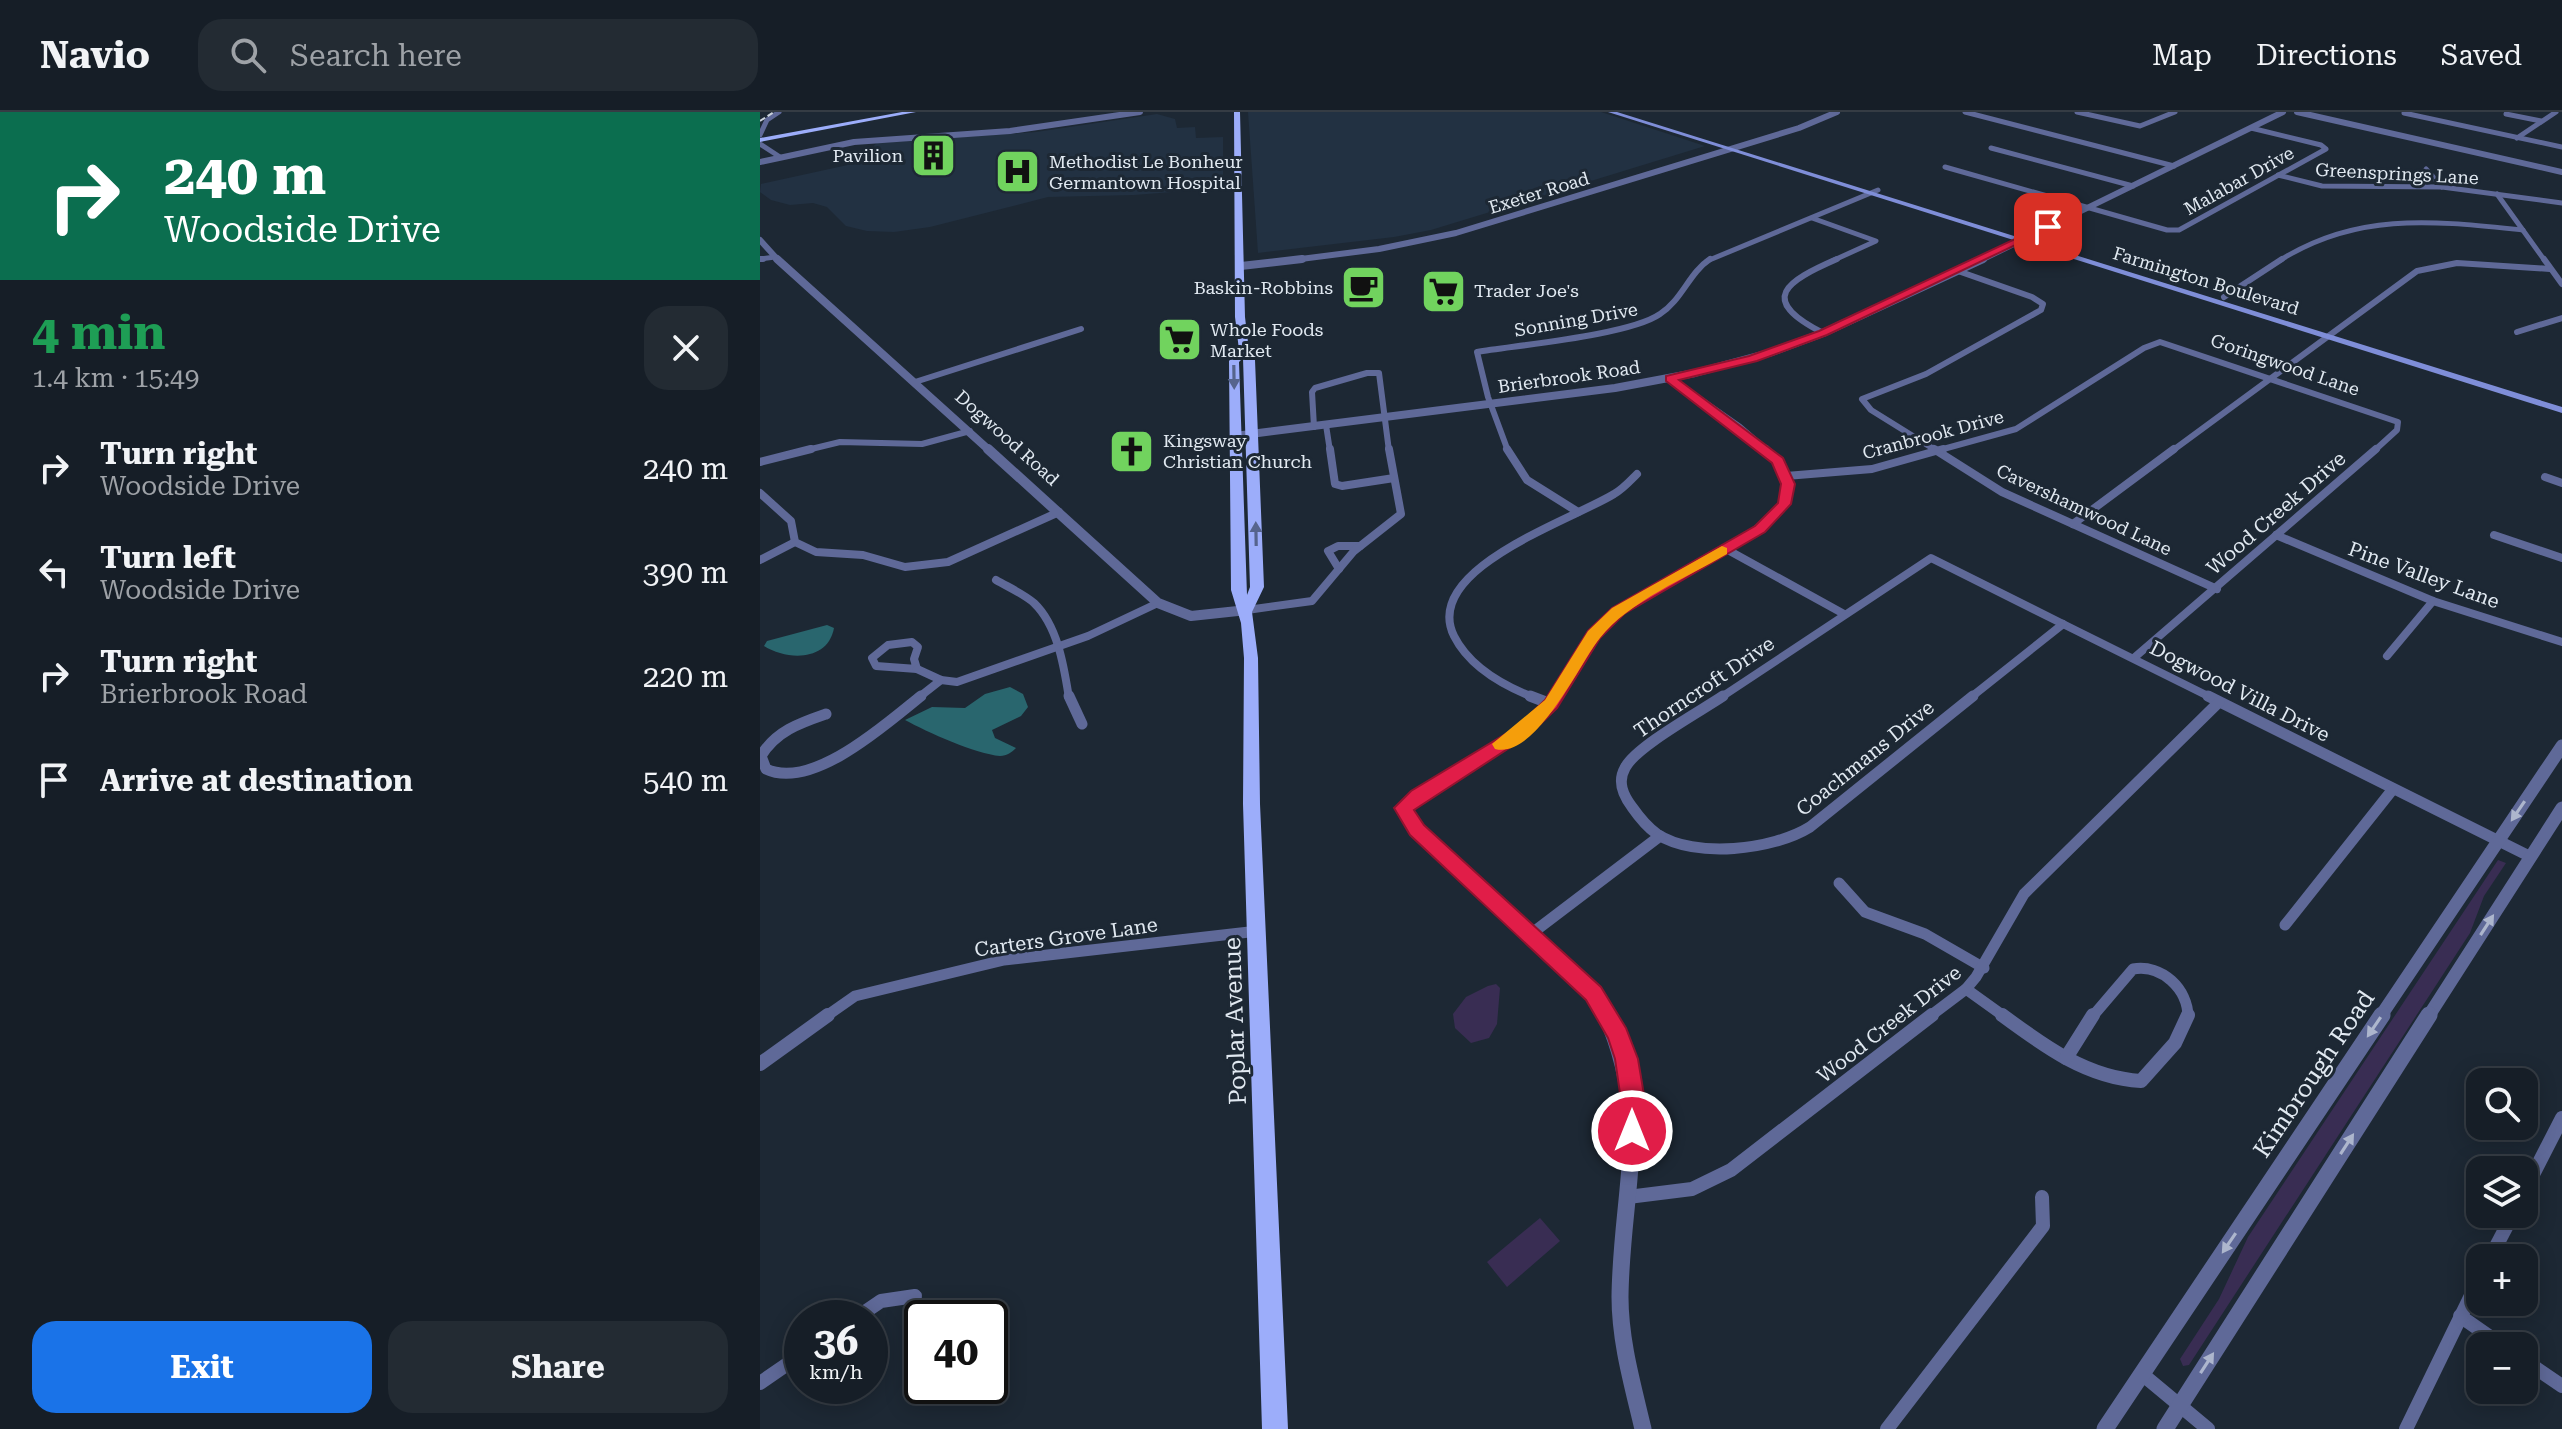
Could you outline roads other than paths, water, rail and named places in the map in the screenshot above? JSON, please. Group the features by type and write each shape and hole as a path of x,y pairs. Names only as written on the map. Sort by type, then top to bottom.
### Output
{"main road":[{"path":"760,140 913,112"},
{"name":"Poplar Avenue","path":"1237,112 1244,351 1250,360 1254,434 1257,587 1247,610"},
{"name":"Farmington Boulevard","path":"1611,112 1654,119 1874,192 2333,334 2562,401"},
{"path":"1617,112 1630,115"},
{"name":"Farmington Boulevard","path":"1630,115 1718,146 1739,146 1874,192"},
{"path":"1644,122 1654,119"},
{"name":"Farmington Boulevard","path":"2333,334 2562,410"},
{"name":"Poplar Avenue","path":"1244,351 1234,361 1238,590 1247,610 1253,865 1258,931 1275,1429"}],"street":[{"path":"779,112 767,120 760,140 780,157"},
{"path":"760,162 848,142 1010,131 1140,112"},
{"name":"Exeter Road","path":"1241,263 1417,243 1729,146 1822,112"},
{"path":"1739,146 1799,128 1837,112"},
{"path":"1965,112 2174,166"},
{"path":"2077,112 2140,126 2175,112"},
{"name":"Brierbrook Road","path":"1235,436 1670,378 1752,358 1823,333 1958,271 2283,112"},
{"path":"2297,112 2562,172"},
{"path":"2404,112 2562,147"},
{"path":"2517,138 2556,112"},
{"path":"2506,114 2541,121"},
{"name":"Malabar Drive","path":"1945,167 2167,230 2179,230 2326,149 2321,145 2251,128"},
{"name":"Exeter Road","path":"1241,263 1410,238 1718,146"},
{"path":"1991,148 2133,186"},
{"path":"2426,169 2442,187"},
{"name":"Greensprings Lane","path":"2278,175 2322,186 2442,187 2561,204"},
{"name":"Sonning Drive","path":"1492,404 1477,352 1640,325 1661,316 1677,303 1704,263 1725,251 1874,192"},
{"path":"2497,194 2562,284"},
{"path":"1812,218 1876,241 1798,276 1787,286 1783,299 1787,310 1799,321 1823,333"},
{"path":"2220,299 2303,246 2346,230 2410,223 2523,230"},
{"name":"Dogwood Road","path":"760,240 775,257 1158,603 1173,613 1187,617 1247,610"},
{"path":"760,259 775,257"},
{"path":"2073,524 2417,271 2429,267 2490,264 2550,269"},
{"name":"Cavershamwood Lane","path":"1958,271 2043,304 2041,310 1926,374 1862,399 1871,410 2002,492 2217,589"},
{"path":"2517,332 2562,318"},
{"path":"915,382 1081,329"},
{"name":"Goringwood Lane","path":"2160,342 2398,422"},
{"name":"Cranbrook Drive","path":"1786,476 1872,469 2016,429 2144,348 2160,342"},
{"path":"1247,610 1312,601 1360,546 1401,514 1384,418 1382,380 1376,372 1315,388 1312,392 1314,427"},
{"path":"1643,1429 1622,1339 1620,1298 1634,1107 1627,1059 1619,1035 1594,993 1417,830 1403,808 1523,731 1551,704 1593,635 1618,611 1760,529 1788,497 1786,476 1769,452 1670,378"},
{"path":"1492,404 1508,453 1518,470 1541,490 1578,512"},
{"name":"Wood Creek Drive","path":"2135,657 2397,430 2398,422"},
{"path":"1326,425 1335,484 1342,486 1394,478"},
{"path":"760,462 840,442 922,444 970,431"},
{"path":"1551,704 1514,690 1471,664 1453,636 1449,610 1453,596 1479,567 1617,493 1637,474"},
{"path":"2545,477 2562,483"},
{"path":"760,493 791,521 795,542"},
{"path":"795,542 816,552 863,555 905,567 948,562 1059,512"},
{"name":"Pine Valley Lane","path":"2276,535 2433,601 2562,642"},
{"path":"2494,535 2562,558"},
{"path":"760,560 795,542"},
{"path":"1339,569 1328,551 1338,546 1360,546"},
{"path":"1726,549 1844,614"},
{"name":"Thorncroft Drive","path":"1660,836 1626,800 1620,786 1626,765 1640,752 1931,558"},
{"name":"Dogwood Villa Drive","path":"1931,558 2065,622 2531,857"},
{"path":"996,580 1034,603 1046,621 1062,658 1069,699 1082,724"},
{"path":"2387,656 2433,601"},
{"path":"917,669 914,659 918,647 912,642 888,645 872,658 876,666 883,668 917,669 941,680 965,680 1088,636 1158,603"},
{"name":"Coachmans Drive","path":"1660,836 1722,847 1773,844 1797,835 2065,622"},
{"path":"826,714 782,732 763,748 761,756 766,769 790,775 813,767 857,742 941,680"},
{"name":"Wood Creek Drive","path":"1628,1197 1692,1189 1731,1170 1966,989 1984,968 2010,913 2024,894 2219,702"},
{"name":"Kimbrough Road","path":"2105,1429 2562,746"},
{"path":"2285,925 2393,789"},
{"path":"2165,1429 2562,808"},
{"path":"1531,934 1660,836"},
{"path":"1839,883 1865,912 1925,934 1984,968"},
{"name":"Carters Grove Lane","path":"760,1064 855,996 1004,960 1258,931"},
{"path":"1966,989 2066,1058 2124,1083 2141,1081 2188,1024 2190,1003 2166,976 2146,967 2133,969 2084,1026 2066,1058"},
{"path":"2538,1165 2562,1118"},
{"path":"1887,1429 2043,1226 2042,1197"},
{"path":"888,1300 915,1296"},
{"path":"2406,1429 2466,1304"},
{"path":"2460,1316 2483,1332"},
{"path":"760,1383 784,1366"},
{"path":"2538,1370 2562,1386"},
{"path":"2142,1374 2208,1429"}],"railway":[{"path":"760,121 774,112"}],"place":[{"name":"Pavilion","path":"934,156"},
{"name":"Methodist Le Bonheur Germantown Hospital","path":"1018,172"},
{"name":"Baskin-Robbins","path":"1364,288"},
{"name":"Trader Joe's","path":"1443,291"},
{"name":"Whole Foods Market","path":"1179,340"},
{"name":"Kingsway Christian Church","path":"1132,451"}]}
